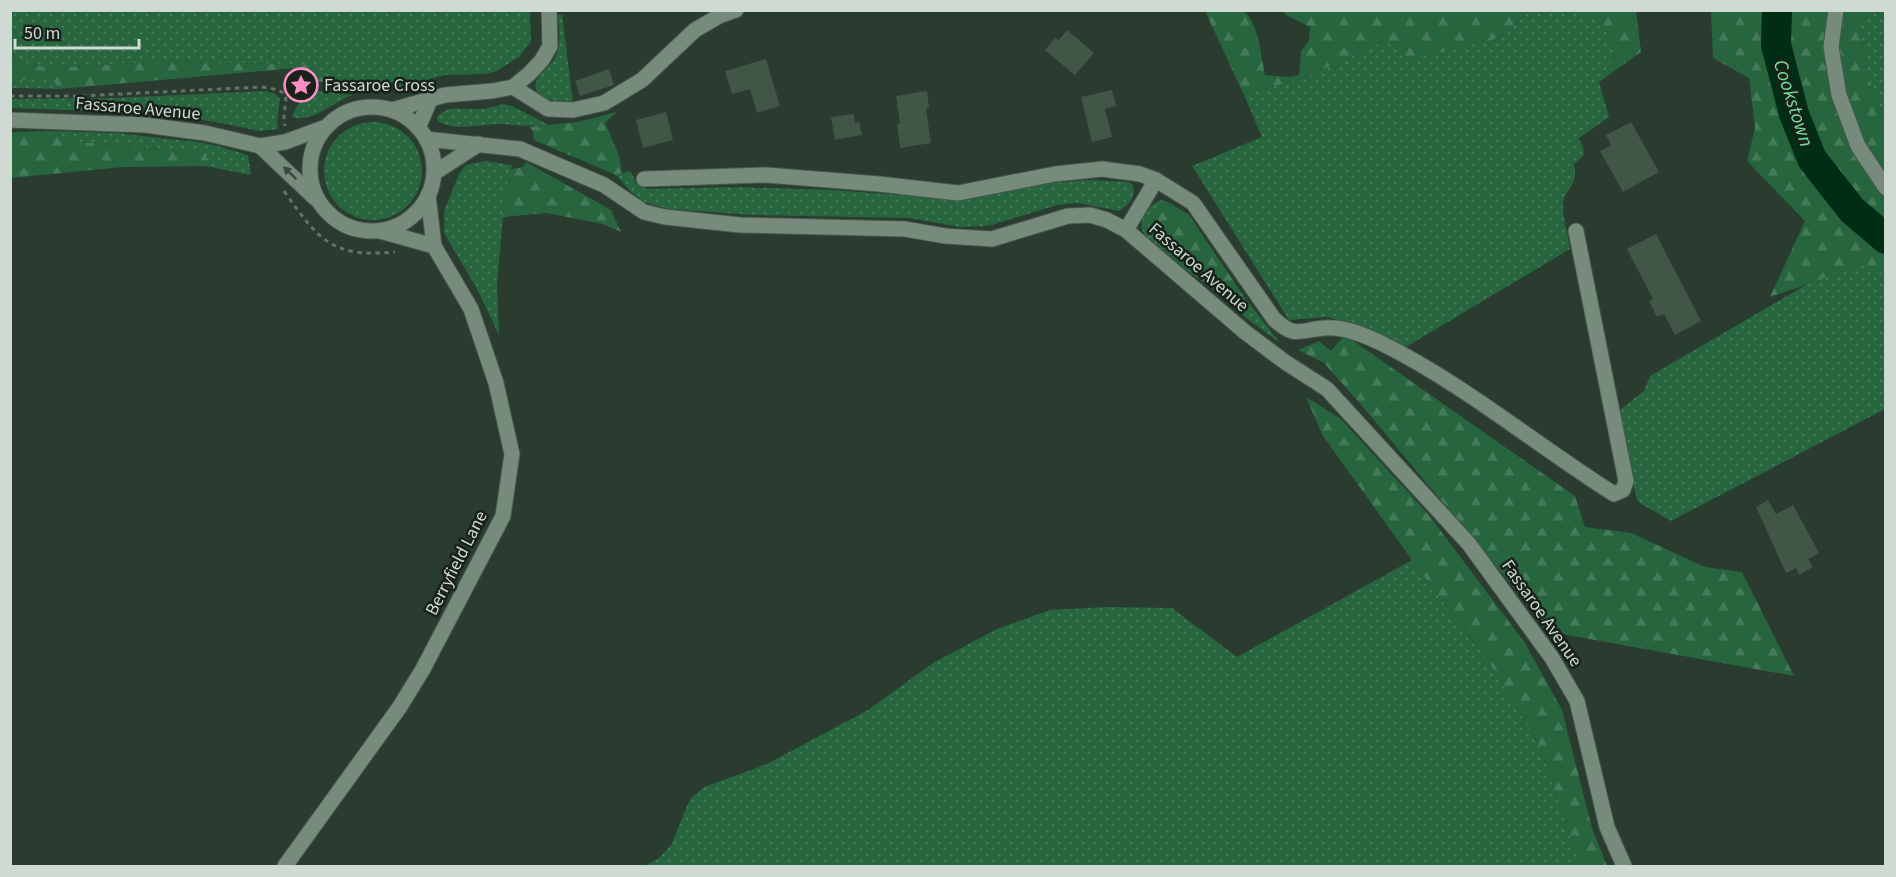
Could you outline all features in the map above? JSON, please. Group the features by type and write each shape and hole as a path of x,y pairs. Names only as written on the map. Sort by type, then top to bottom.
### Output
{"street":[{"path":"392,110 445,95 492,92 513,87 542,60 550,46 549,10"},
{"path":"513,87 548,109 573,110 604,103 642,80 695,30 719,16 736,10"},
{"path":"1836,10 1831,47 1839,95 1858,147 1886,188"},
{"path":"422,133 430,100"},
{"path":"260,146 285,142 326,127 340,116 356,109 374,107 392,110 406,117 422,133 433,155 434,173 428,195 416,213 400,225 380,231"},
{"name":"Fassaroe Avenue","path":"10,120 145,125 205,133 260,146"},
{"path":"320,202 312,183 310,164 315,144 326,127"},
{"name":"Fassaroe Avenue","path":"422,133 520,149 604,185 644,212 665,217 740,225 905,229 945,237 992,239 1068,216 1090,215 1107,220 1126,230 1245,332 1285,362 1327,389 1469,544 1552,658 1577,701 1607,827 1624,867"},
{"path":"434,173 479,144"},
{"path":"260,146 320,202 331,216 345,225 362,230 380,231 434,246"},
{"path":"644,179 766,175 879,183 958,193 1055,174 1102,169 1140,174 1156,180 1193,203 1275,320 1285,330 1294,332 1325,328 1349,330 1381,343 1449,382 1614,494 1623,490 1626,481 1576,231"},
{"path":"1126,230 1156,180"},
{"name":"Berryfield Lane","path":"285,867 399,708 423,669 503,516 512,454 496,383 471,309 434,246 428,195"}],"green space":[{"path":"1568,10 1601,21 1618,52 1599,82 1609,117 1579,138 1584,155 1574,164 1575,178 1564,199 1564,216 1570,249 1406,347 1348,322 1326,317 1289,320 1192,166 1262,137 1244,95 1306,77 1385,41 1493,40 1531,11"},
{"path":"10,11 530,11 531,41 520,56 497,71 485,74 444,75 400,88 324,82 294,64 151,62 51,68 11,61"},
{"path":"1205,11 1244,11 1256,32 1265,75 1289,77 1299,75 1301,51 1309,41 1310,27 1284,14 1284,11 1531,11 1493,40 1410,59 1385,41 1306,77 1244,95"},
{"path":"1568,11 1636,11 1641,52 1599,82 1618,52 1601,21"},
{"path":"1711,11 1865,11 1860,35 1873,91 1885,119 1885,275 1866,264 1770,297 1805,221 1747,161 1755,128 1749,78 1713,58"},
{"path":"1861,11 1885,11 1885,119 1873,91 1860,35"},
{"path":"558,15 562,15 573,103 545,98 536,89 540,75 556,57 559,39"},
{"path":"11,61 51,68 151,62 316,65 324,82 314,81 296,68 60,89 52,79 11,80"},
{"path":"53,79 60,89 11,88 11,80"},
{"path":"265,91 275,94 280,99 278,129 259,131 216,122 149,113 11,108 11,99 114,98"},
{"path":"318,91 353,95 315,115 292,117 302,101"},
{"path":"504,104 549,125 500,124 460,127 438,121 437,117 446,110 456,108 482,109"},
{"path":"616,112 605,123 619,155 622,173 616,175 534,140 533,131 529,127 578,122"},
{"path":"373,122 392,126 408,136 418,152 422,171 418,190 408,206 392,216 373,220 354,216 338,206 328,190 324,171 328,152 338,136 354,126"},
{"path":"53,131 117,133 214,145 248,155 251,175 205,166 206,153 69,141"},
{"path":"53,131 69,141 207,153 205,166 123,167 11,178 11,132"},
{"path":"486,161 512,165 505,194 497,284 499,335 477,289 444,233 444,211 459,174 469,164"},
{"path":"526,162 611,210 621,232 603,224 546,213 503,217 505,194 511,169 523,167"},
{"path":"630,171 637,184 646,189 736,187 832,190 954,199 980,197 1050,183 1090,180 1128,182 1133,185 1134,189 1131,200 1119,211 1078,203 1058,205 988,226 960,227 909,218 752,215 669,209 644,202 631,192 616,175"},
{"path":"1162,200 1170,203 1157,209 1168,250 1245,298 1280,343 1145,235 1141,225 1142,219 1152,205"},
{"path":"1170,203 1189,215 1245,298 1190,266 1176,256 1154,234 1148,222 1157,209"},
{"path":"1859,254 1885,266 1885,409 1671,521 1638,502 1618,417 1621,409 1644,391 1650,376"},
{"path":"1345,335 1575,496 1585,527 1631,533 1705,567 1742,572 1794,676 1551,632 1324,363 1298,350 1319,341 1331,351"},
{"path":"1306,397 1341,419 1428,514 1525,643 1562,710 1592,828 1607,866 1580,866 1540,747 1490,664 1323,436"},
{"path":"1412,560 1490,664 1540,747 1580,866 644,866 659,858 671,845 690,799 704,787 765,765 868,710 933,663 997,629 1050,610 1107,607 1172,608 1237,657"}],"building":[{"path":"1067,30 1094,53 1075,75 1045,50 1055,38 1059,40"},
{"path":"766,59 780,106 757,113 750,89 732,94 725,71"},
{"path":"609,69 614,85 580,96 575,81"},
{"path":"1112,90 1116,106 1105,109 1112,137 1092,142 1081,97"},
{"path":"927,91 929,108 926,109 931,143 900,148 897,124 900,123 896,96"},
{"path":"666,112 673,140 643,148 636,120"},
{"path":"854,114 855,123 859,122 862,135 835,140 831,117"},
{"path":"1631,122 1659,172 1623,192 1600,151 1611,145 1606,135"},
{"path":"1656,234 1701,321 1675,335 1664,314 1657,317 1649,301 1653,299 1627,249"},
{"path":"1768,500 1776,514 1793,505 1819,553 1808,559 1813,567 1799,575 1796,568 1786,573 1756,507"}],"waterway":[{"name":"Cookstown","path":"1777,10 1776,45 1794,114 1812,159 1852,210 1886,239"}],"place":[{"name":"Fassaroe Cross","path":"301,85"}]}
